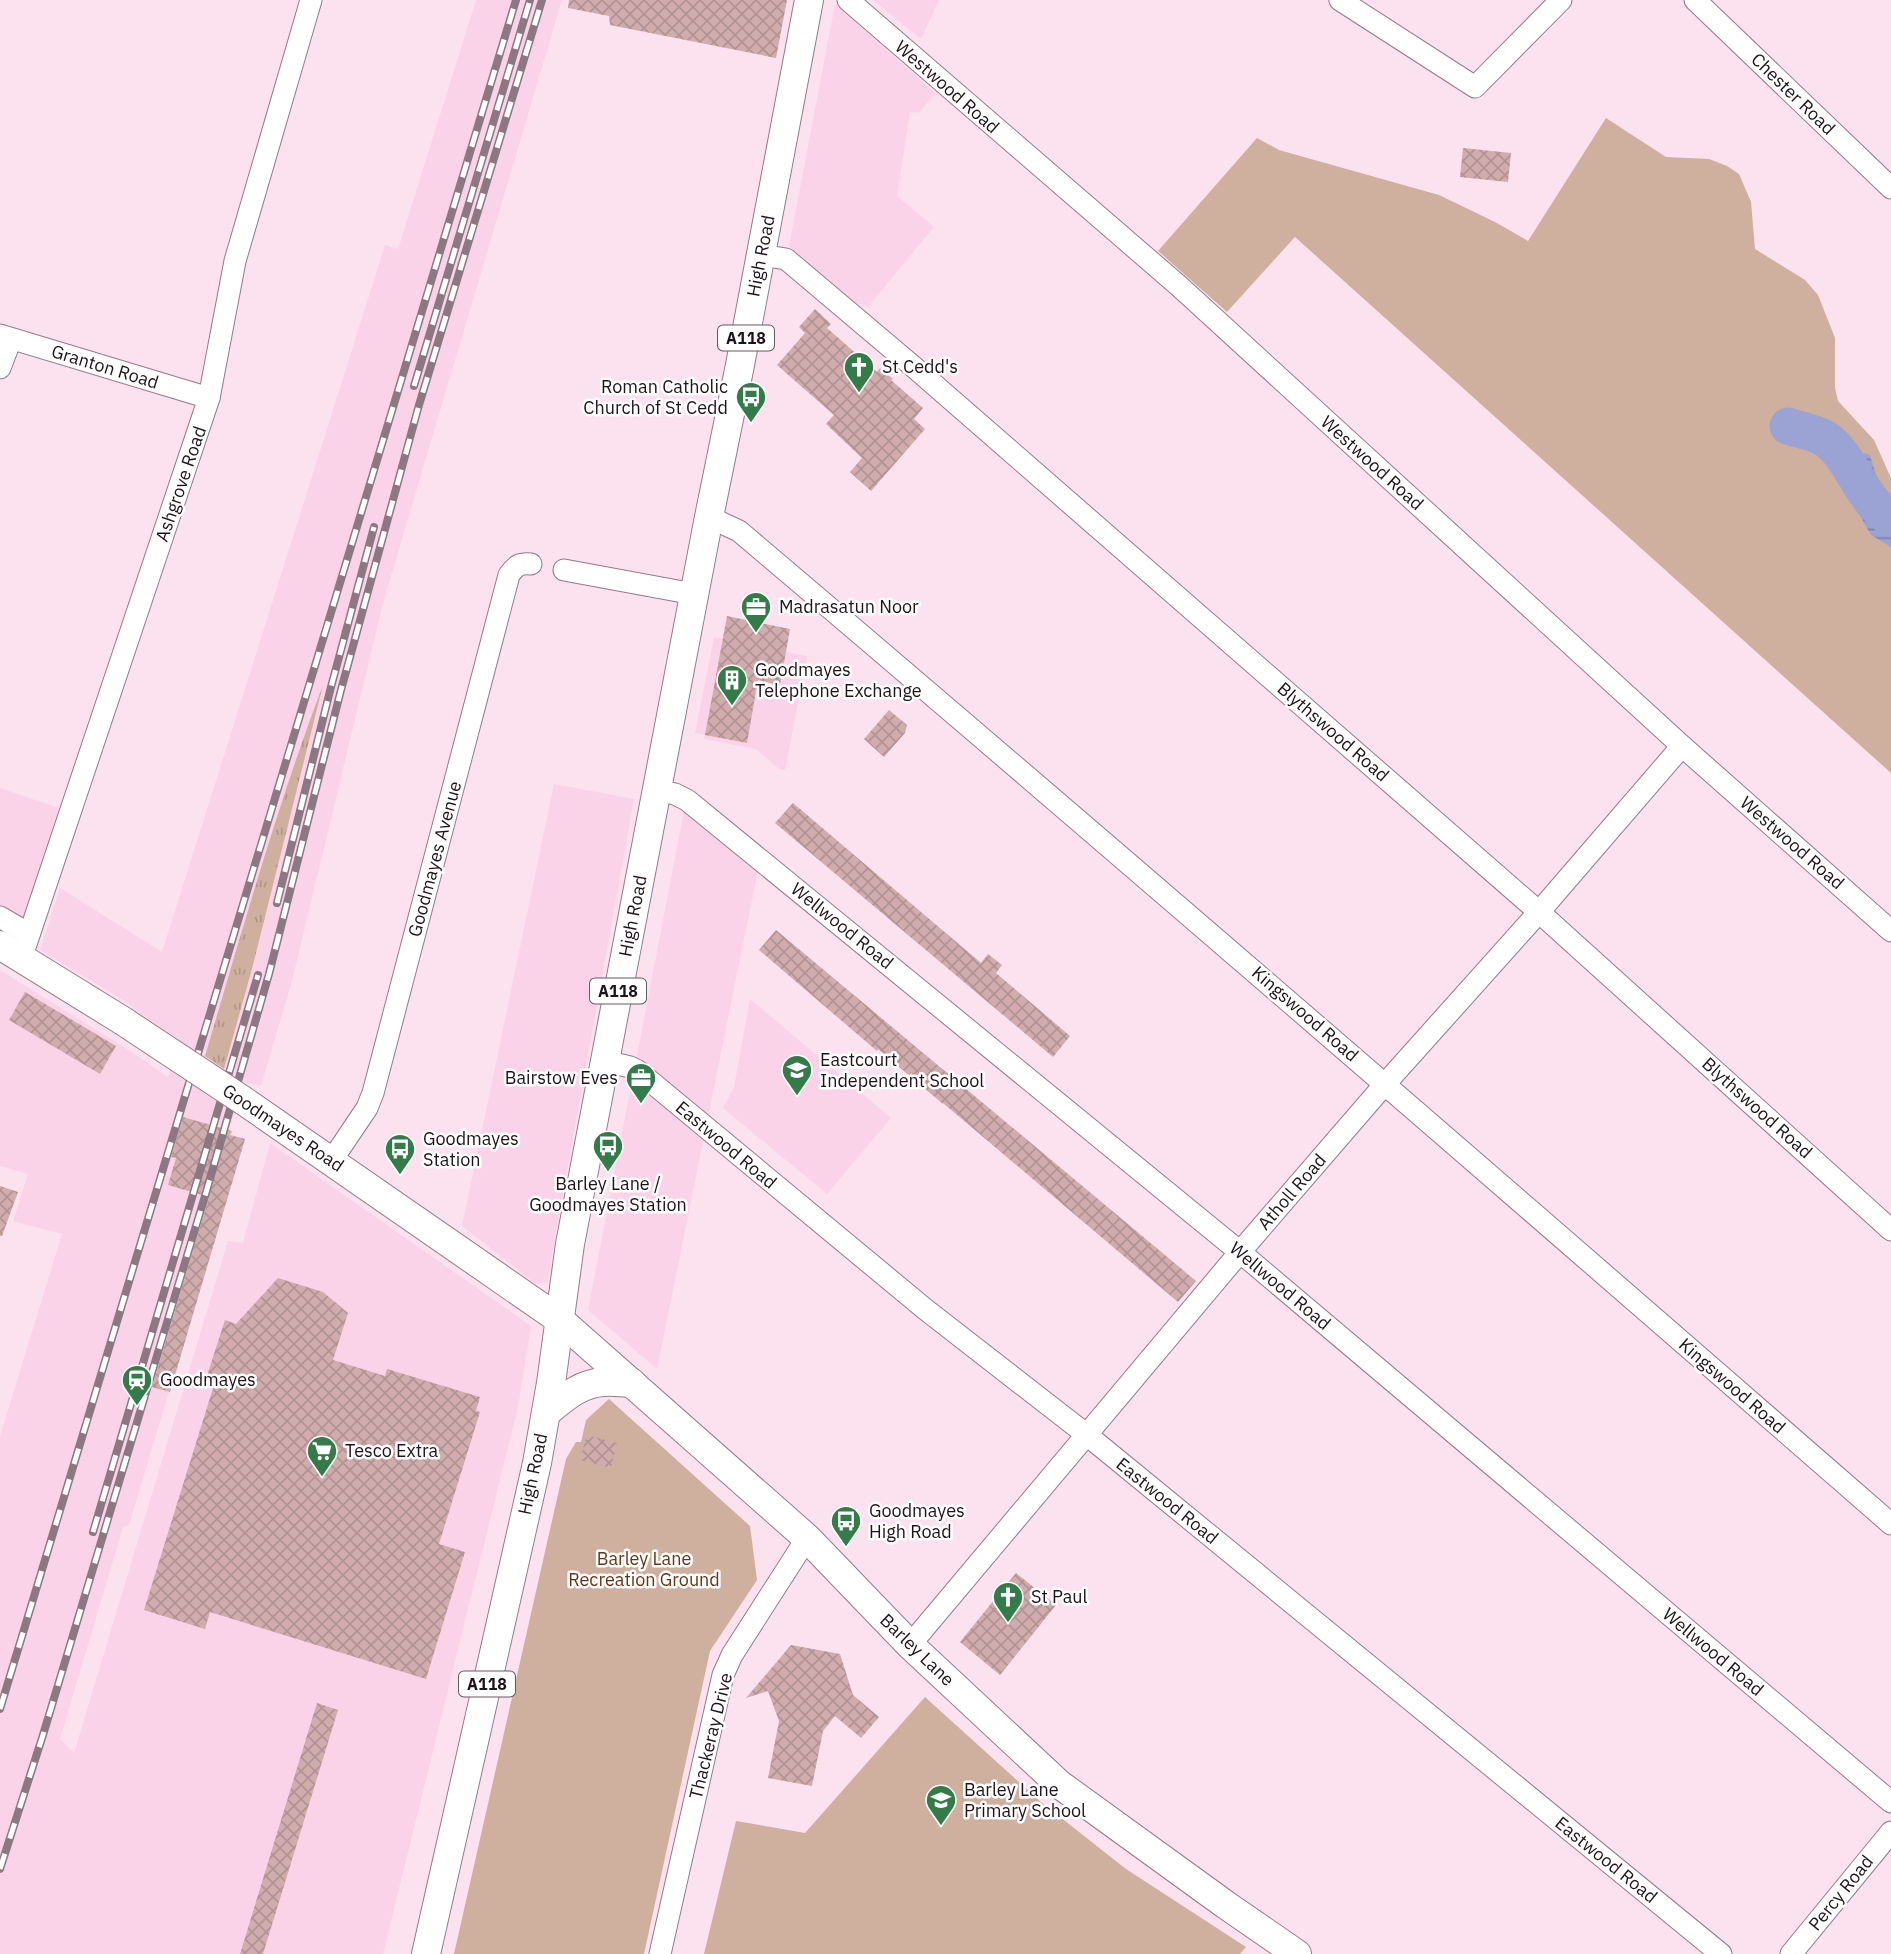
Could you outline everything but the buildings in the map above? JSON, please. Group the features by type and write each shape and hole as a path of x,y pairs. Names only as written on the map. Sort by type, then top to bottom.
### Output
{"main road":[{"name":"High Road","path":"426,1954 537,1463 570,1244 808,0"},
{"name":"Goodmayes Road","path":"16,946 123,1021 332,1160 560,1320"},
{"name":"Barley Lane","path":"560,1320 807,1538 910,1645 1059,1784 1297,1954"},
{"path":"545,1413 571,1393 587,1385 604,1382 632,1383"}],"street":[{"name":"Ashgrove Road","path":"16,946 209,398 235,261 311,0"},
{"name":"Westwood Road","path":"848,0 1179,286 1682,746 1891,930"},
{"path":"1340,0 1475,87 1561,0"},
{"name":"Chester Road","path":"1695,0 1891,188"},
{"name":"Blythswood Road","path":"761,255 786,259 853,315 1539,912 1891,1230"},
{"name":"Granton Road","path":"6,337 209,398"},
{"path":"0,368 6,337"},
{"name":"Kingswood Road","path":"709,517 739,531 1385,1084 1891,1524"},
{"name":"Goodmayes Avenue","path":"332,1160 368,1108 509,575 515,566 522,563 531,564"},
{"path":"564,570 694,594"},
{"name":"Atholl Road","path":"910,1645 1240,1252 1682,746"},
{"name":"Wellwood Road","path":"656,790 687,800 1240,1252 1891,1802"},
{"path":"0,917 16,946"},
{"name":"Eastwood Road","path":"605,1061 638,1071 915,1300 1087,1435 1721,1954"},
{"name":"Thackeray Drive","path":"660,1954 723,1675 732,1655 807,1538"},
{"name":"Percy Road","path":"1791,1954 1891,1832"}],"shaded area":[{"path":"476,0 562,0 383,603 292,981 261,1086 244,1082 229,1130 231,1135 245,1139 129,1525 123,1527 60,1739 74,1753 228,1241 243,1243 270,1143 531,1326 519,1402 383,1954 0,1954 0,1436 62,1234 13,1221 28,1174 0,1166 0,970 168,1077 179,1039 128,1003 40,950 60,888 162,952 385,245 398,249"},
{"path":"873,0 939,0 921,39"},
{"path":"835,4 935,93 919,113 910,112 897,196 934,227 868,307 856,303 789,246"},
{"path":"714,637 807,656 785,770 779,769 756,749 704,739 704,735 695,733"},
{"path":"554,784 634,799 547,1282 536,1284 462,1226"},
{"path":"0,788 59,808 18,938 0,927"},
{"path":"684,811 758,870 657,1369 588,1310"},
{"name":"Eastcourt Independent School","path":"750,999 891,1118 827,1194 723,1108 734,1087"}],"green space":[{"path":"1606,118 1666,157 1709,159 1739,174 1751,202 1755,249 1805,280 1818,295 1835,338 1835,388 1838,401 1874,440 1891,478 1891,773 1295,237 1227,312 1158,251 1257,138 1279,150 1439,195 1528,241"},
{"path":"323,685 252,969 224,1069 205,1056 275,823"},
{"name":"Barley Lane Recreation Ground","path":"609,1399 750,1526 757,1580 710,1651 644,1954 454,1954 566,1459 576,1442 581,1442 586,1420"},
{"name":"Barley Lane Primary School","path":"925,1697 1041,1802 1126,1869 1246,1947 1240,1954 704,1954 736,1821 805,1833"}],"water":[{"path":"1864,453 1870,455 1879,485 1891,503 1891,547 1871,535 1843,486 1856,457"}],"waterway":[{"path":"1788,426 1820,436 1833,445 1871,500 1891,518"}],"railway":[{"path":"0,1709 516,0"},
{"path":"414,386 530,0"},
{"path":"0,1869 205,1196 269,974 341,690 419,405 542,0"},
{"path":"277,903 374,527"},
{"path":"93,1532 258,975"}],"place":[{"name":"St Cedd's","path":"859,394"},
{"name":"Roman Catholic Church of St Cedd","path":"751,424"},
{"name":"Madrasatun Noor","path":"756,634"},
{"name":"Goodmayes Telephone Exchange","path":"732,707"},
{"name":"Eastcourt Independent School","path":"797,1097"},
{"name":"Bairstow Eves","path":"641,1105"},
{"name":"Barley Lane / Goodmayes Station","path":"608,1173"},
{"name":"Goodmayes Station","path":"400,1176"},
{"name":"Goodmayes","path":"137,1407"},
{"name":"Tesco Extra","path":"322,1478"},
{"name":"Goodmayes High Road","path":"846,1548"},
{"name":"St Paul","path":"1008,1624"},
{"name":"Barley Lane Primary School","path":"941,1827"}]}
